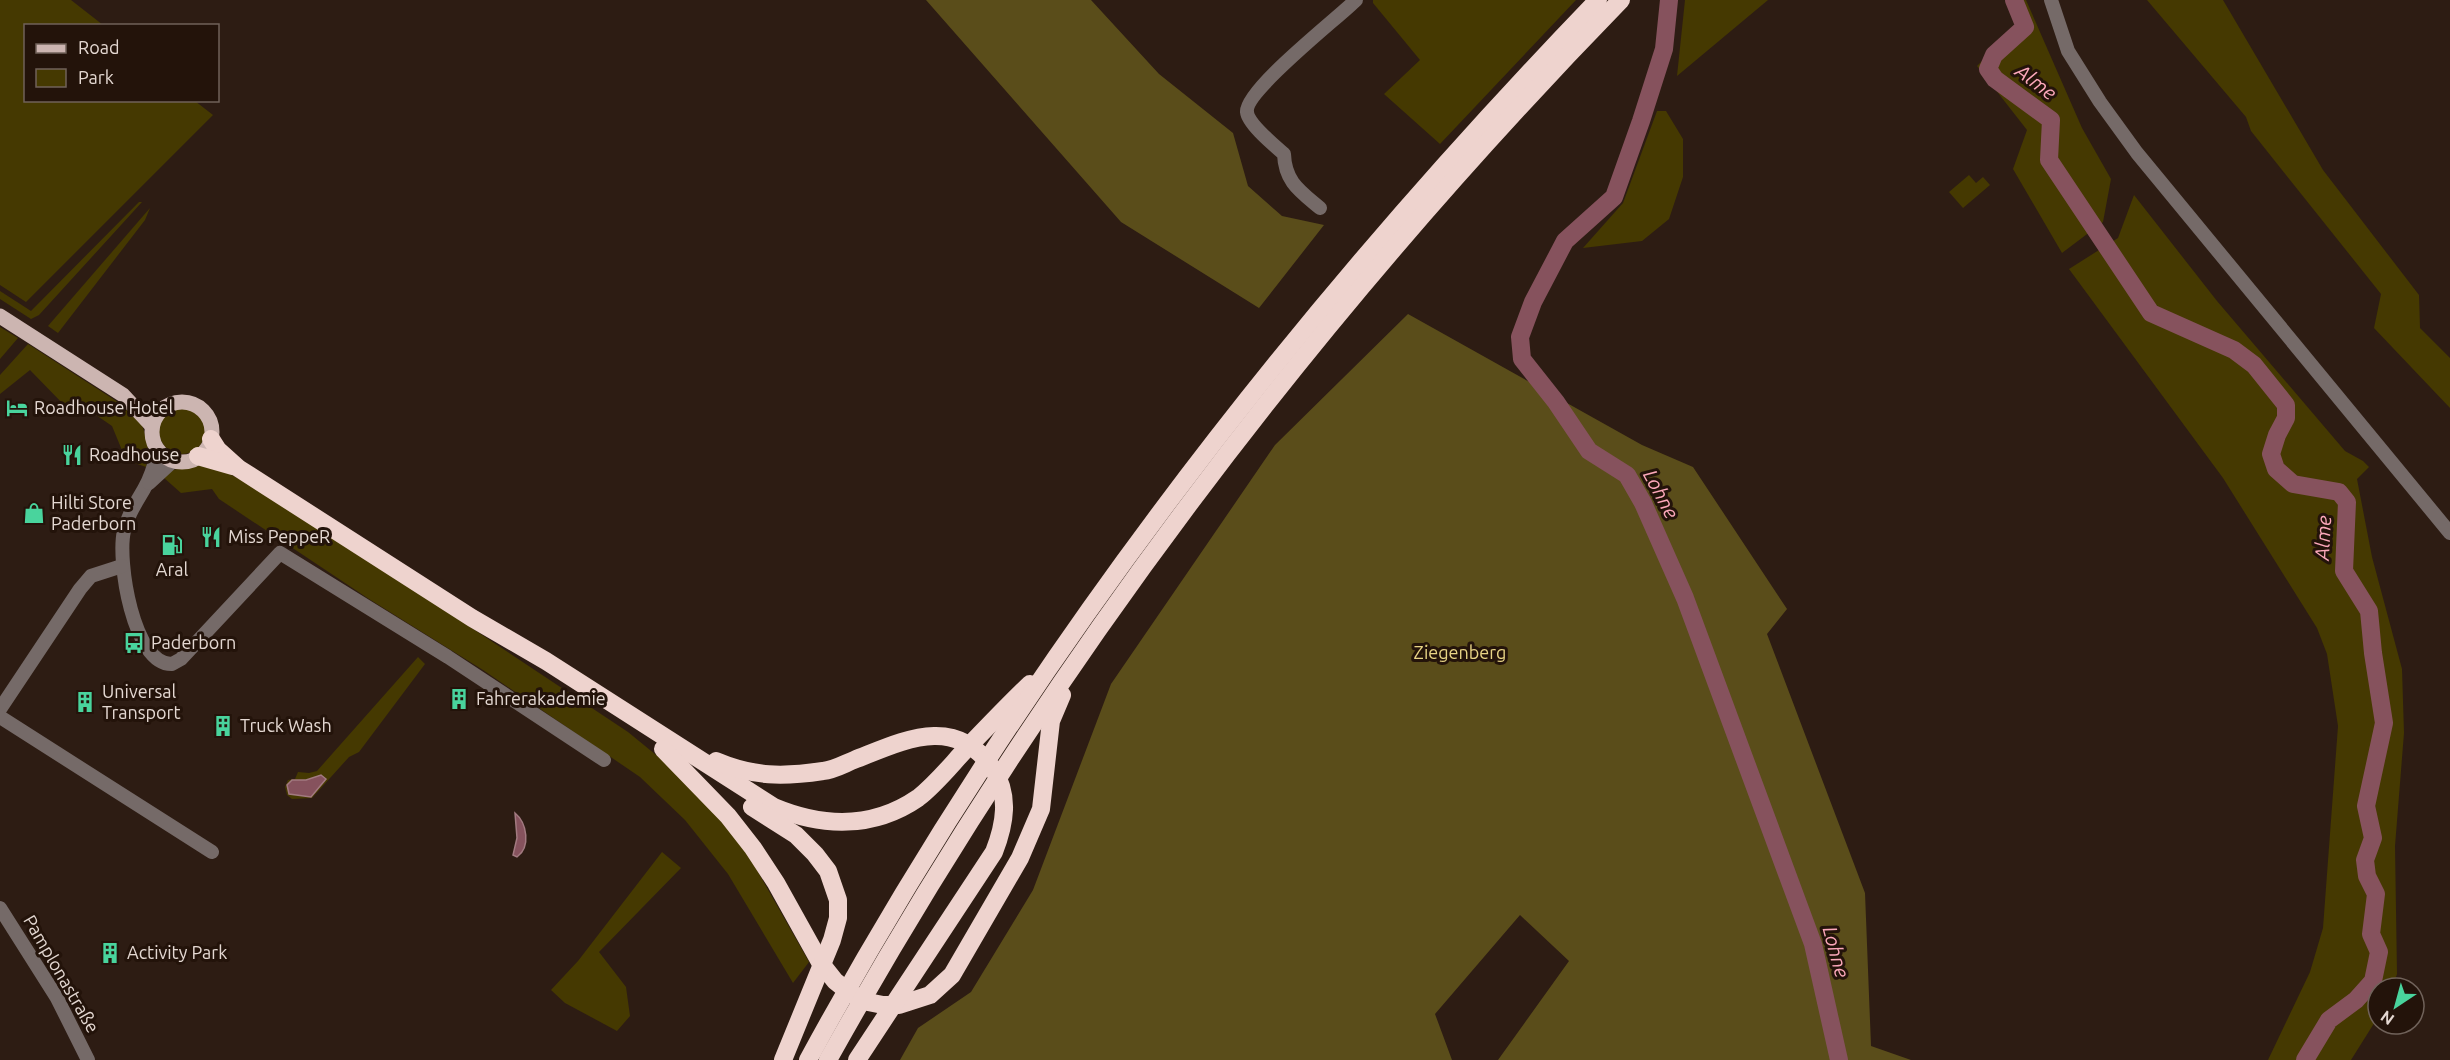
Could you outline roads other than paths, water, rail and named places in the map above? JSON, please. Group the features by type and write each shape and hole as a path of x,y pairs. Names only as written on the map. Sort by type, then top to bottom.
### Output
{"highway":[{"path":"828,1060 870,984 943,863 1078,657 1287,363 1456,151 1598,0"},
{"path":"808,1060 930,852 994,751 1176,492 1287,363 1534,89 1621,0"},
{"path":"210,439 237,468 472,618 540,669 774,807 799,817 823,822 849,822 897,811 919,797 1058,658"},
{"path":"198,456 237,468"},
{"path":"660,740 728,816 753,848 776,883 820,962 835,981 850,993 868,1002 899,1005 930,994 941,987 961,963 1030,837 1041,809 1051,721 1078,657"},
{"path":"660,740 727,766 778,776 827,771 908,739 926,735 942,736 958,740 984,757 996,774 1003,792 1005,819 994,852 857,1060"},
{"path":"660,740 796,835 828,871 834,885 838,900 838,918 832,940 783,1060"}],"main road":[{"path":"0,316 123,395 153,426"},
{"path":"123,395 163,408"},
{"path":"180,402 198,406 210,421 208,446 198,456 187,461 174,460 158,450 154,442 153,426 154,419 163,408 180,402"}],"street":[{"path":"1320,208 1293,183 1285,170 1284,154 1251,122 1246,113 1248,102 1280,68 1356,0"},
{"path":"2051,0 2068,51 2100,102 2137,153 2450,533"},
{"path":"146,487 158,450"},
{"path":"174,460 146,487 128,515 122,544 122,566 135,621 146,648 165,664 172,664 181,658 280,553 448,657 604,760"},
{"path":"0,709 45,640 91,576 122,566"},
{"path":"0,717 212,852"},
{"name":"Pamplonastraße","path":"0,908 57,998 88,1060"}],"waterway":[{"name":"Lohne","path":"1669,0 1664,49 1614,197 1565,241 1533,302 1520,337 1522,359 1556,402 1589,451 1627,475 1643,503 1685,598 1813,944 1839,1060"},
{"name":"Alme","path":"2014,0 2025,27 1994,55 1988,69 1995,79 2051,120 2049,160 2151,313 2234,350 2254,365 2286,405 2286,418 2271,454 2276,469 2293,484 2339,492 2347,502 2344,571 2369,611 2384,723 2366,806 2373,838 2365,860 2367,876 2376,894 2371,934 2379,952 2373,981 2356,1000 2329,1020 2305,1060"}],"place":[{"name":"Roadhouse Hotel","path":"17,408"},
{"name":"Roadhouse","path":"72,455"},
{"name":"Hilti Store Paderborn","path":"34,513"},
{"name":"Miss PeppeR","path":"211,537"},
{"name":"Aral","path":"172,545"},
{"name":"Paderborn","path":"134,643"},
{"name":"Fahrerakademie","path":"459,699"},
{"name":"Universal Transport","path":"85,702"},
{"name":"Truck Wash","path":"223,726"},
{"name":"Activity Park","path":"110,953"}],"park label":[{"name":"Ziegenberg","path":"1460,653"}]}
